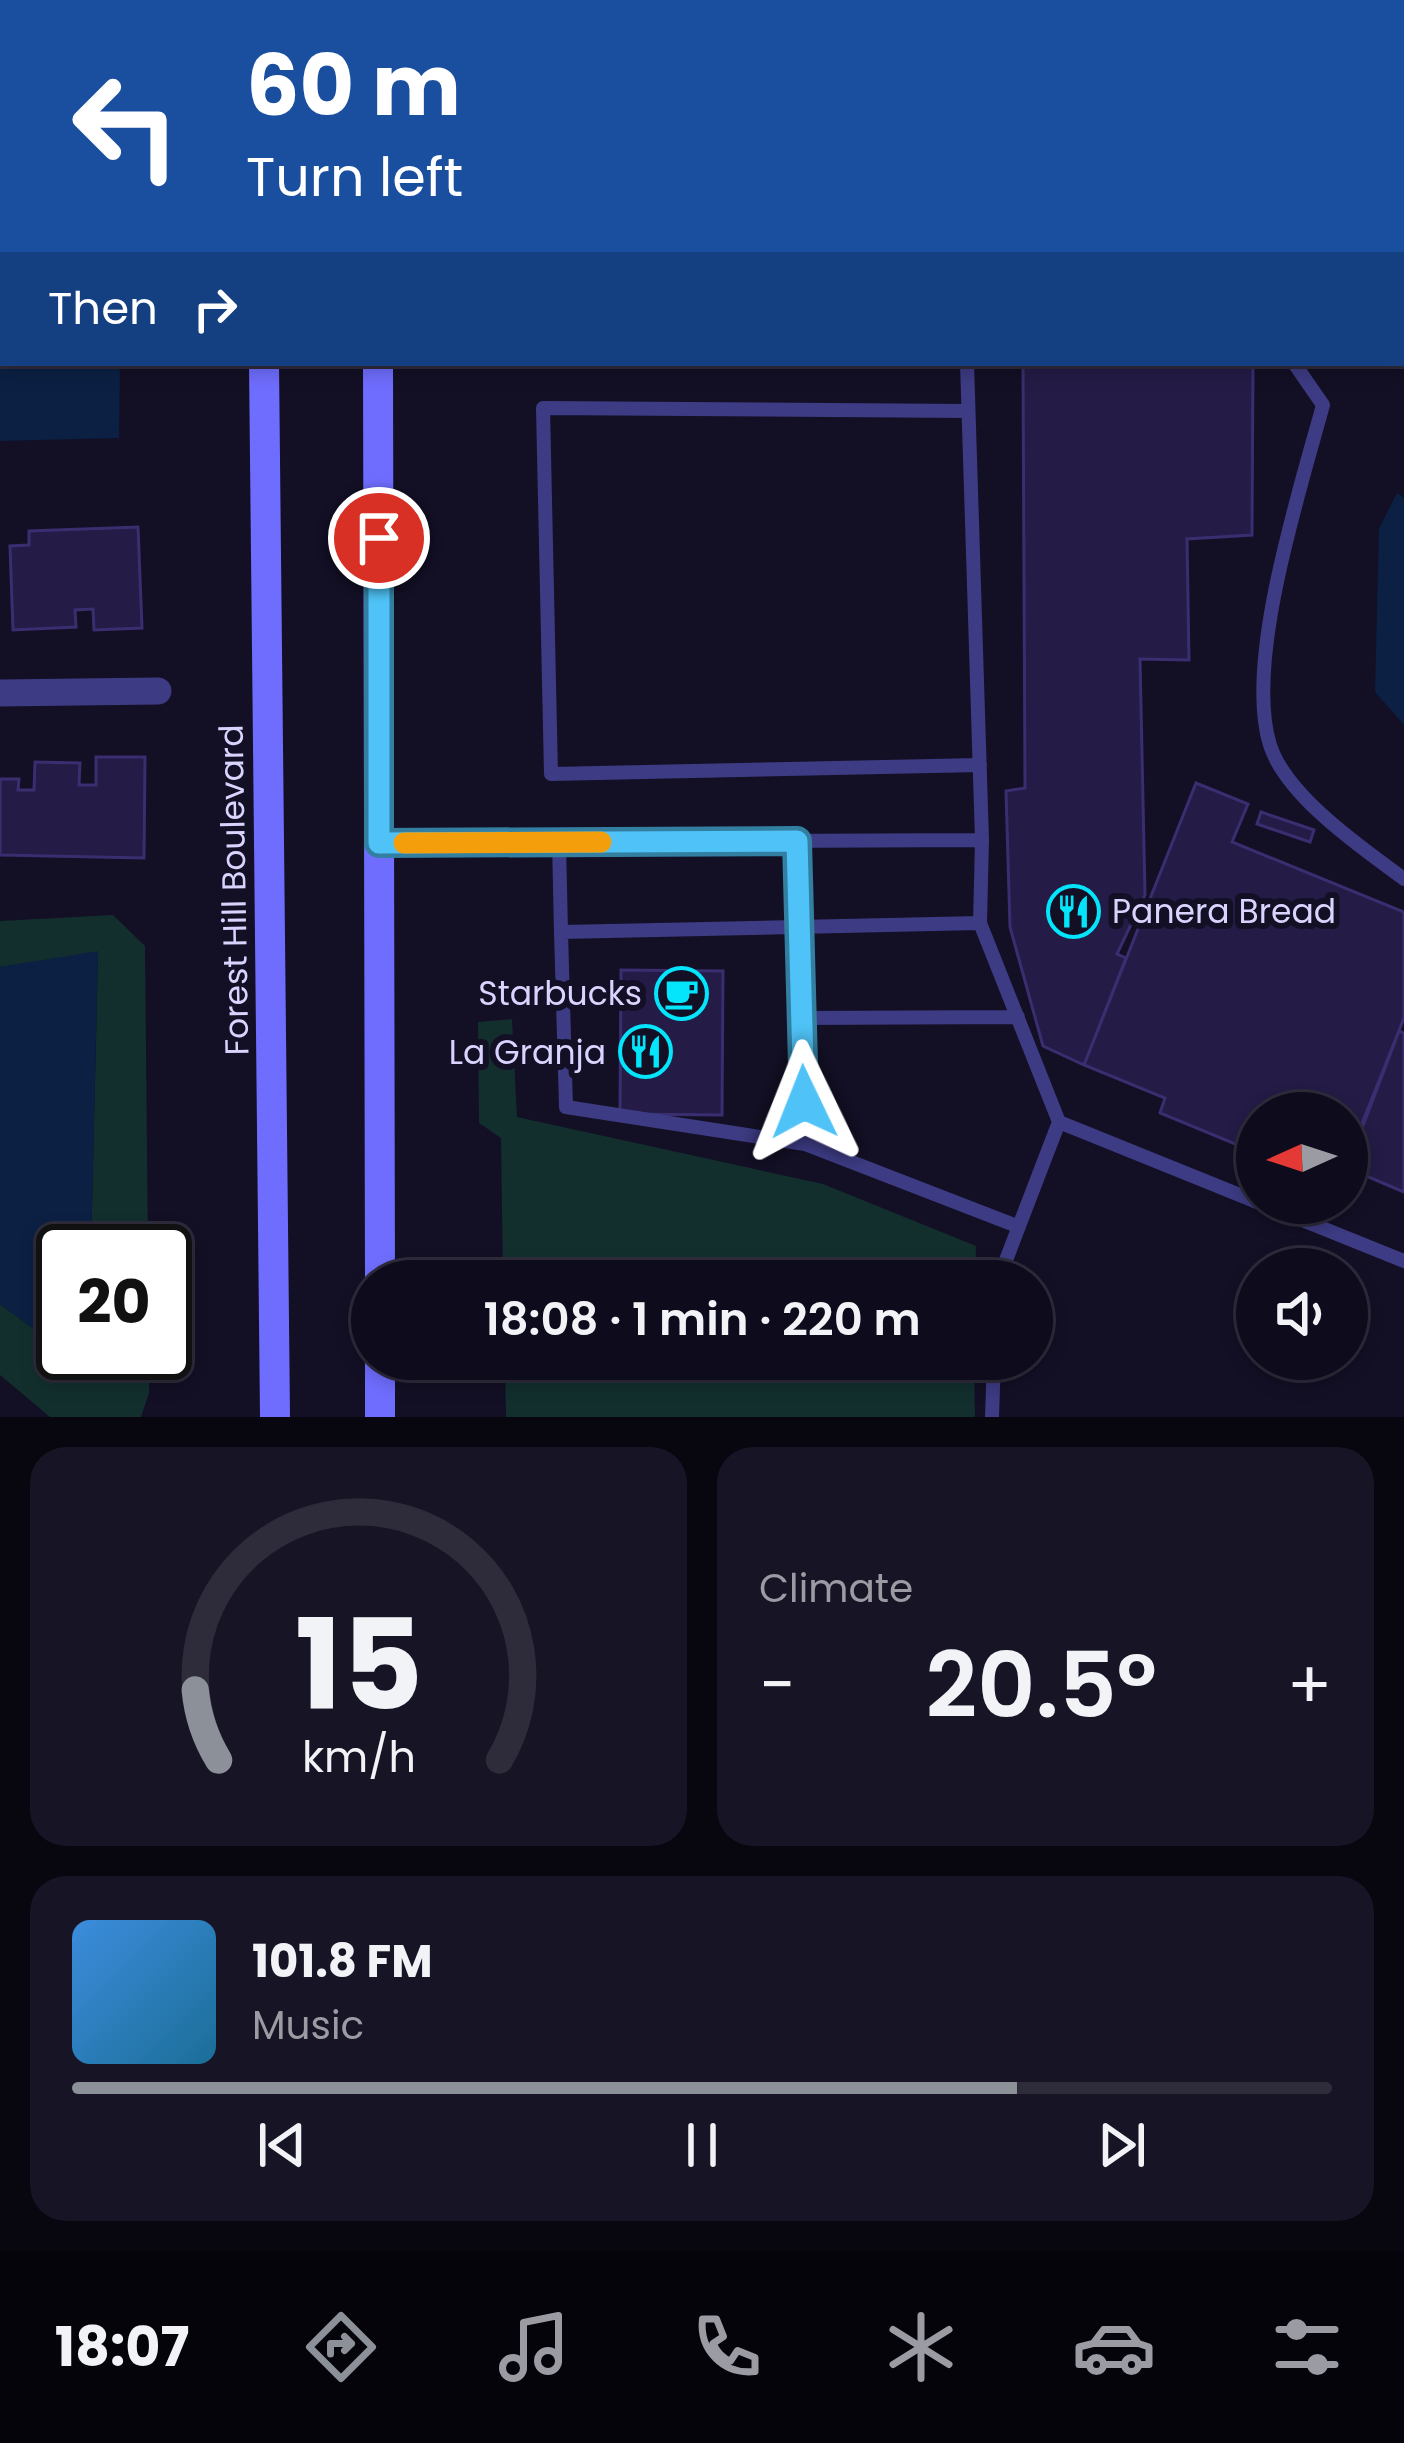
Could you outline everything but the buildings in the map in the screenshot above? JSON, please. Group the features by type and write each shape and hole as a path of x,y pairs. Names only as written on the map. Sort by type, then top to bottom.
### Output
{"main road":[{"name":"Forest Hill Boulevard","path":"264,366 275,1417"},
{"path":"378,366 380,1260"},
{"path":"380,1380 380,1417"}],"street":[{"path":"0,693 158,691"}],"lane":[{"path":"967,366 982,840 980,923 1059,1122 1005,1260"},
{"path":"1296,366 1323,405 1296,503 1259,679 1270,748 1310,804 1404,879"},
{"path":"968,411 543,408 551,774 980,765"},
{"path":"379,843 982,840"},
{"path":"797,841 805,1144"},
{"path":"559,842 566,1107 805,1144 1017,1226"},
{"path":"561,932 980,923"},
{"path":"802,1018 1018,1017"},
{"path":"1059,1122 1236,1193"},
{"path":"1313,1224 1404,1261"},
{"path":"992,1417 993,1380"}],"green space":[{"path":"113,915 145,946 148,1224 92,1224 98,952 0,967 0,921"},
{"path":"512,1019 517,1117 823,1184 976,1246 976,1260 503,1260 501,1138 479,1123 478,1022"},
{"path":"0,1304 36,1330 36,1380 149,1380 149,1393 141,1417 50,1417 0,1375"},
{"path":"505,1380 974,1380 975,1417 506,1417"}],"water":[{"path":"0,366 120,366 119,438 0,441"},
{"path":"1397,493 1404,498 1404,725 1375,692 1379,529"},
{"path":"98,951 92,1224 36,1224 36,1331 0,1304 0,967"}],"slow traffic":[{"path":"404,843 601,842"}],"place":[{"name":"Panera Bread","path":"1073,911"},
{"name":"Starbucks","path":"681,993"},
{"name":"La Granja","path":"645,1052"}],"route":[{"path":"379,538 379,843 797,841 804,1102"}]}
